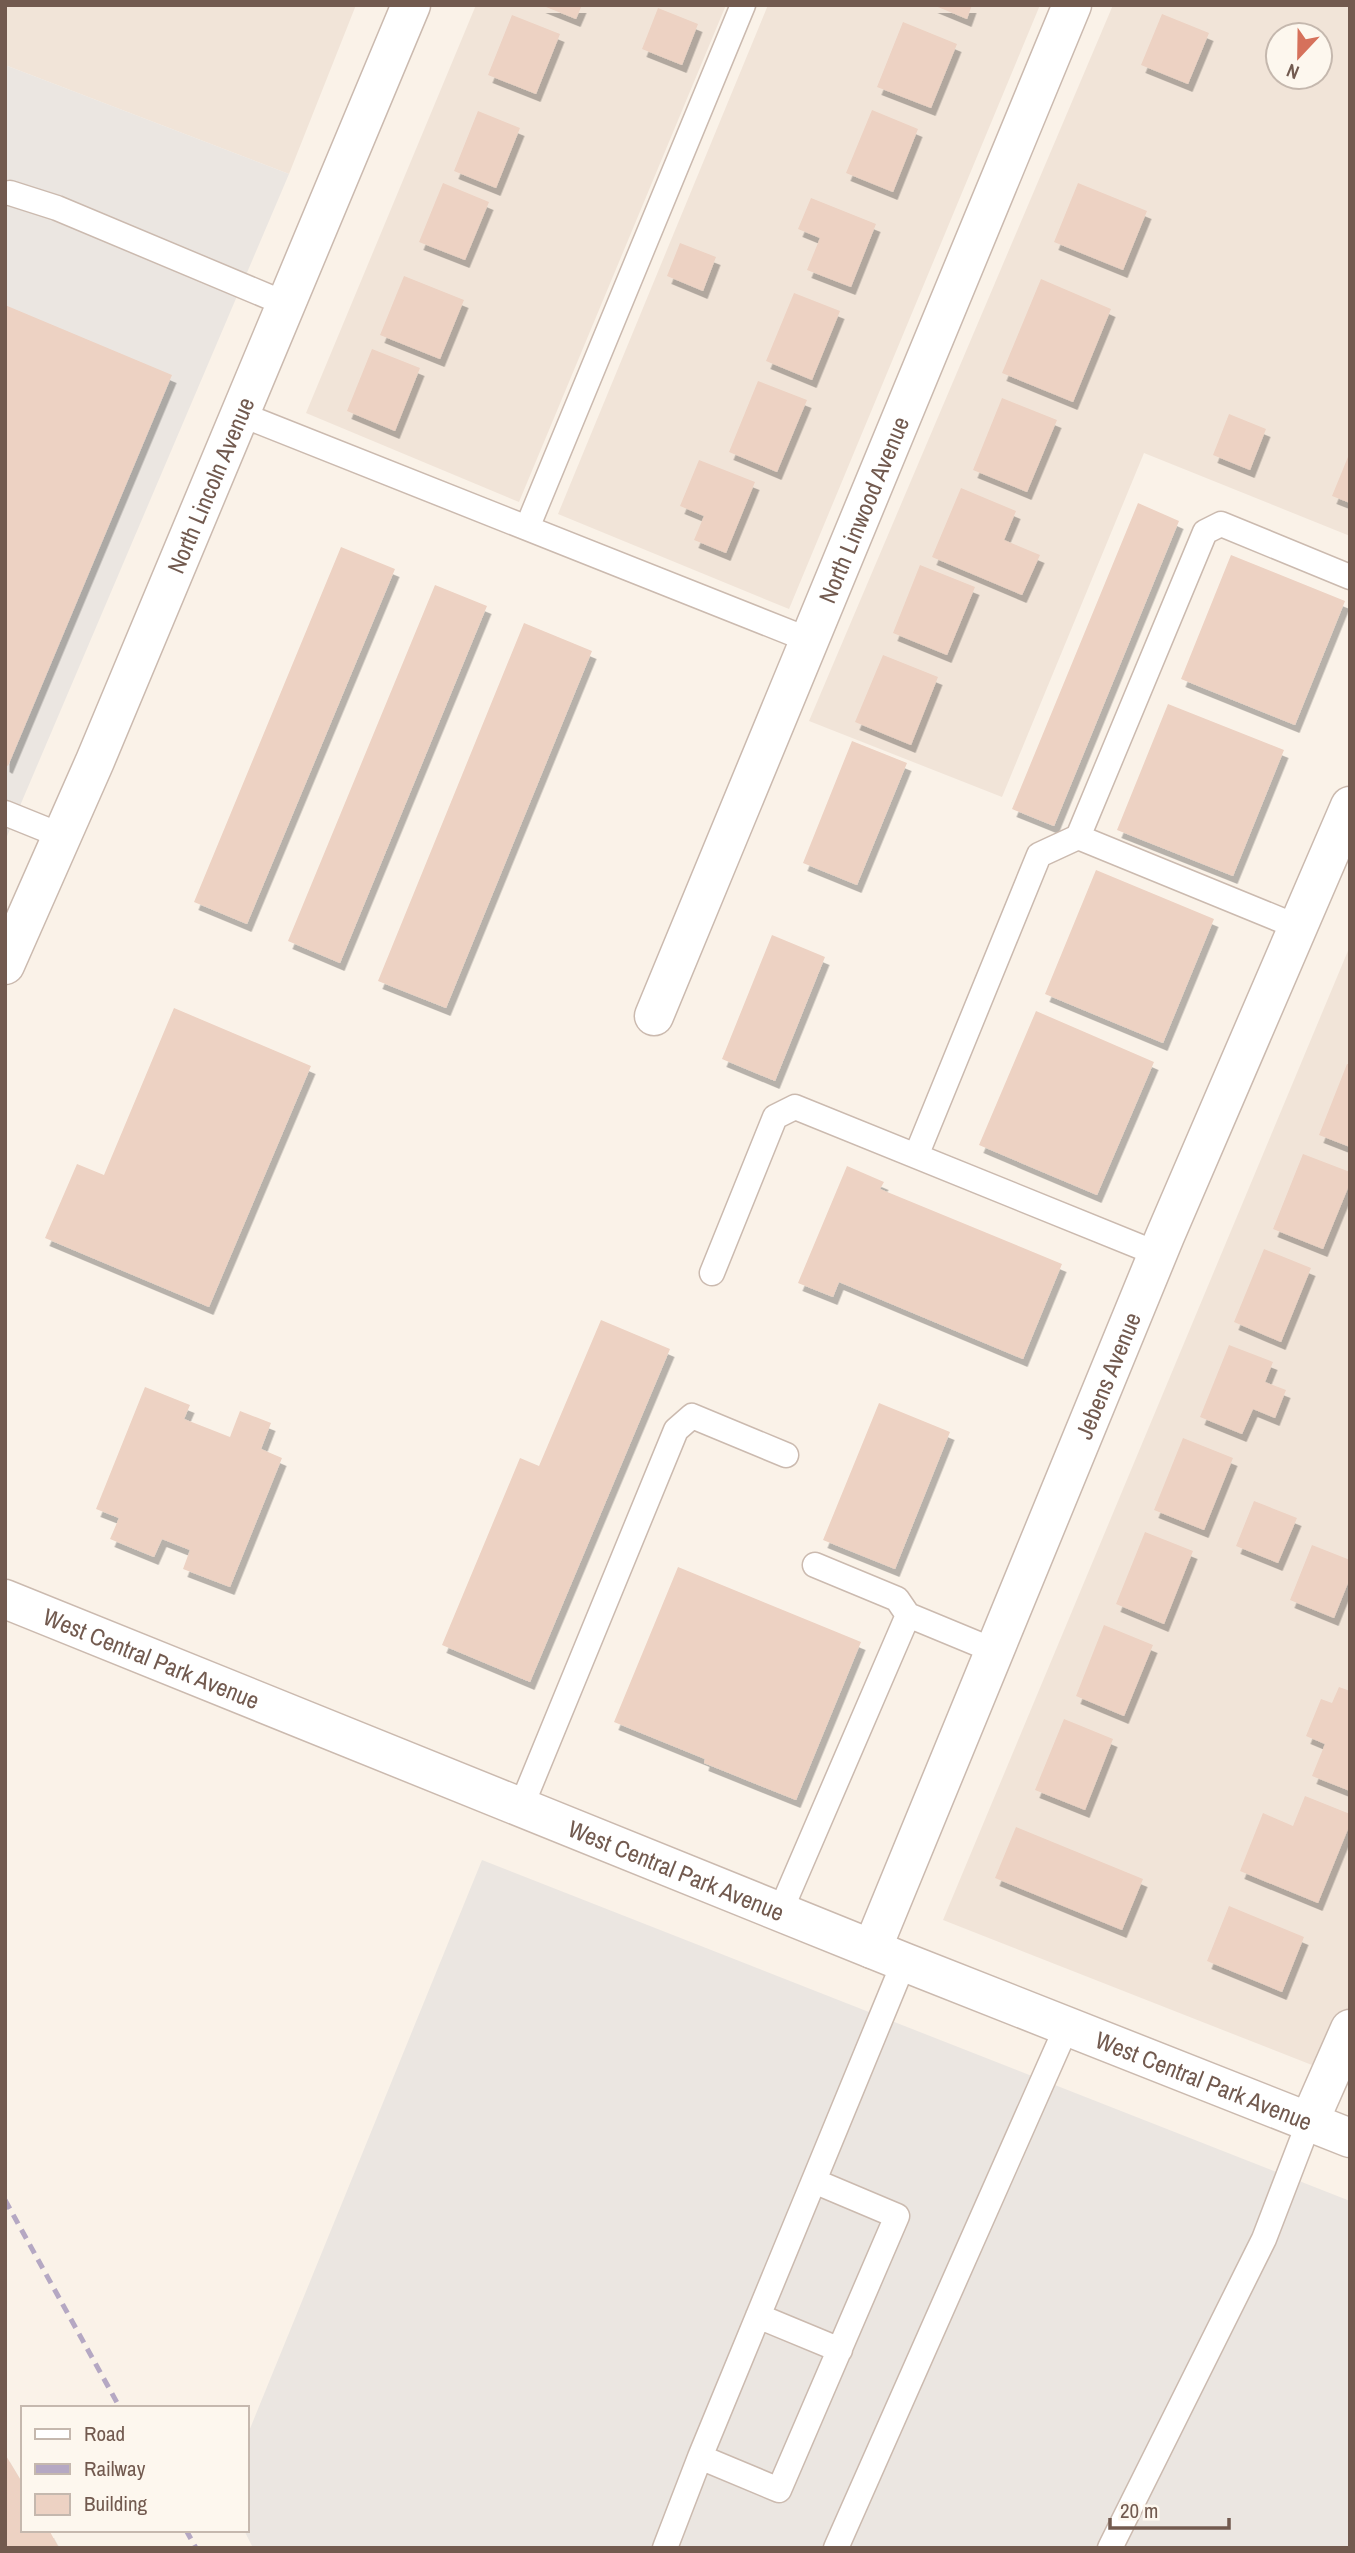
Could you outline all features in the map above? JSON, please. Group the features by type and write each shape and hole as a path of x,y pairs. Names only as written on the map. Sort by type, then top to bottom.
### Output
{"street":[{"name":"North Lincoln Avenue","path":"5,965 62,836 411,5"},
{"name":"North Linwood Avenue","path":"654,1016 1072,5"},
{"name":"Jebens Avenue","path":"888,1956 995,1651 1158,1254 1350,806"},
{"name":"West Central Park Avenue","path":"5,1599 888,1956 1350,2138"},
{"path":"1309,2122 1350,2029"}],"lane":[{"path":"527,528 743,5"},
{"path":"10,193 57,208 286,304"},
{"path":"240,414 809,640"},
{"path":"916,1156 1039,855 1078,837 1205,532 1221,524 1350,577"},
{"path":"5,813 62,836"},
{"path":"1078,837 1298,928"},
{"path":"712,1273 775,1117 795,1107 1158,1254"},
{"path":"521,1807 676,1430 692,1416 786,1455"},
{"path":"815,1565 897,1600 908,1615 995,1651"},
{"path":"780,1912 908,1615"},
{"path":"665,2548 699,2457 814,2181 888,1956"},
{"path":"836,2548 1067,2026"},
{"path":"1110,2548 1264,2239 1309,2122"},
{"path":"699,2457 779,2490 897,2216 814,2181"},
{"path":"758,2316 840,2350"}],"shaded area":[{"path":"5,5 356,5 289,174 5,65"},
{"path":"476,5 726,5 519,502 306,413"},
{"path":"768,5 1040,5 789,609 558,514"},
{"path":"1113,5 1350,5 1350,536 1144,453 1002,797 809,721"},
{"path":"5,65 289,174 5,841"},
{"path":"1350,946 1350,2080 943,1920"},
{"path":"482,1860 1350,2201 1350,2548 253,2548 245,2532 248,2532 248,2434"}],"building":[{"path":"541,5 582,5 576,19"},
{"path":"933,5 972,5 967,19"},
{"path":"658,8 698,24 682,65 642,49"},
{"path":"1162,14 1209,33 1188,84 1141,65"},
{"path":"512,15 560,34 536,94 488,75"},
{"path":"903,22 957,44 931,108 877,87"},
{"path":"872,110 918,129 893,192 846,173"},
{"path":"478,111 520,128 496,188 454,171"},
{"path":"443,183 489,202 465,260 419,242"},
{"path":"1078,183 1147,211 1123,270 1054,242"},
{"path":"811,198 876,224 851,287 807,270 820,238 798,229"},
{"path":"680,243 716,257 703,291 667,276"},
{"path":"404,276 464,300 440,359 380,335"},
{"path":"1041,279 1111,309 1073,402 1002,373"},
{"path":"794,293 840,311 812,380 766,361"},
{"path":"5,305 172,375 8,766 5,764"},
{"path":"372,349 420,368 395,431 347,411"},
{"path":"758,381 807,400 777,472 729,452"},
{"path":"1002,398 1057,420 1027,492 973,470"},
{"path":"1229,414 1266,429 1250,470 1213,455"},
{"path":"1350,452 1350,503 1332,496"},
{"path":"699,460 755,482 726,553 694,540 704,516 680,506"},
{"path":"961,488 1016,511 1004,540 1040,555 1022,595 932,557"},
{"path":"1138,503 1179,521 1054,826 1012,809"},
{"path":"341,547 395,569 247,924 194,902"},
{"path":"1231,555 1345,601 1295,725 1181,679"},
{"path":"920,565 975,587 947,655 893,633"},
{"path":"435,585 487,606 340,963 288,941"},
{"path":"524,623 592,651 446,1008 378,981"},
{"path":"883,655 938,677 911,745 855,722"},
{"path":"1168,704 1284,750 1233,876 1117,830"},
{"path":"852,741 907,763 857,885 803,863"},
{"path":"1096,870 1214,919 1163,1043 1045,994"},
{"path":"772,935 825,957 775,1081 722,1059"},
{"path":"174,1008 311,1066 209,1307 45,1238 77,1164 104,1175"},
{"path":"1036,1011 1154,1062 1097,1195 979,1145"},
{"path":"1347,1064 1350,1064 1350,1147 1319,1135"},
{"path":"1303,1154 1350,1172 1350,1183 1323,1249 1273,1229"},
{"path":"847,1166 884,1182 880,1189 1062,1264 1023,1359 839,1282 833,1297 798,1283"},
{"path":"1264,1249 1311,1268 1281,1342 1234,1322"},
{"path":"601,1320 670,1349 530,1682 442,1645 520,1458 539,1466"},
{"path":"1229,1345 1273,1362 1265,1382 1286,1390 1275,1418 1253,1409 1242,1434 1200,1417"},
{"path":"145,1387 190,1405 184,1419 230,1437 240,1411 271,1423 261,1449 282,1458 230,1587 183,1569 190,1550 162,1539 154,1557 110,1539 119,1518 96,1509"},
{"path":"879,1403 950,1432 895,1569 823,1540"},
{"path":"1183,1438 1233,1458 1204,1530 1154,1510"},
{"path":"1254,1501 1297,1518 1278,1563 1236,1546"},
{"path":"1145,1532 1193,1551 1164,1624 1116,1604"},
{"path":"1312,1545 1350,1560 1350,1578 1334,1618 1290,1600"},
{"path":"678,1567 861,1642 796,1800 704,1763 705,1759 614,1722"},
{"path":"1104,1625 1153,1645 1124,1716 1076,1696"},
{"path":"1339,1687 1350,1691 1350,1791 1312,1776 1325,1744 1306,1736 1321,1699 1332,1703"},
{"path":"1064,1719 1113,1739 1085,1810 1035,1790"},
{"path":"1305,1796 1350,1814 1350,1824 1318,1903 1240,1871 1263,1813 1293,1826"},
{"path":"1016,1827 1143,1879 1122,1930 995,1878"},
{"path":"1229,1906 1304,1937 1282,1992 1207,1961"},
{"path":"5,2454 21,2481 21,2532 50,2532 59,2548 8,2548 5,2542"}],"railway":[{"path":"5,2200 119,2406"},
{"path":"187,2532 196,2548"}]}
